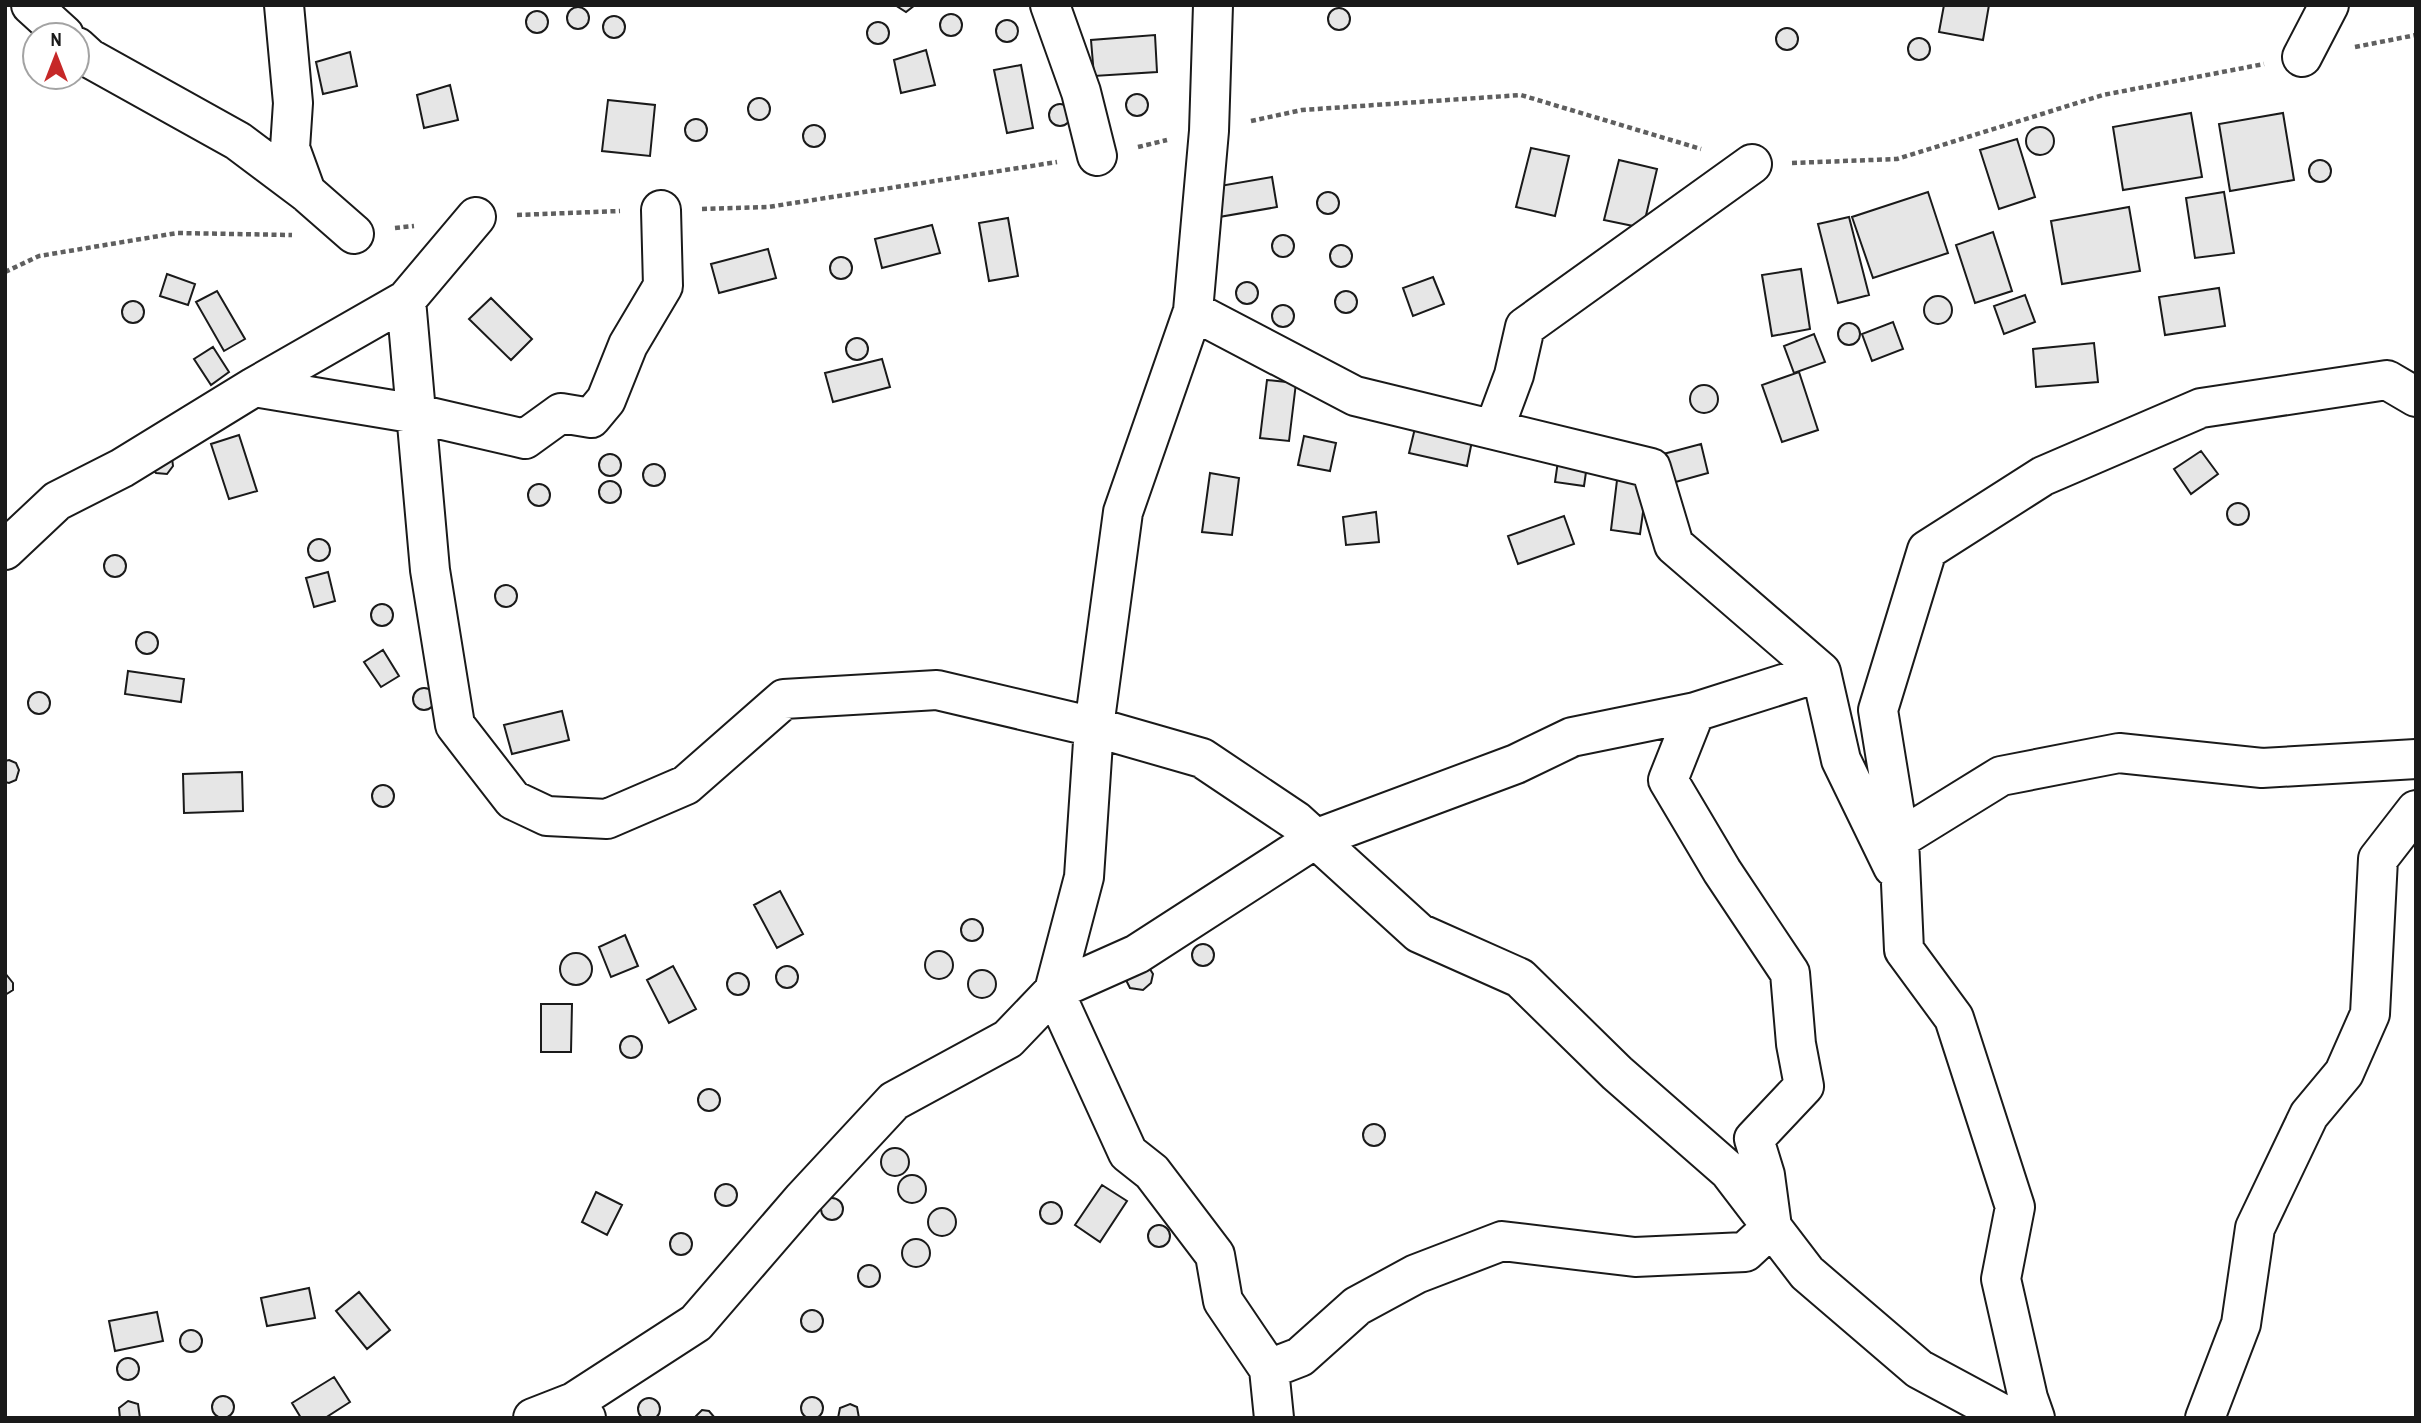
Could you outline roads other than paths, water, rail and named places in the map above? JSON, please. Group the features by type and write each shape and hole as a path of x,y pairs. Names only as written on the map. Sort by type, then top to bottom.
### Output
{"street":[{"path":"31,5 49,21"},
{"path":"284,5 293,103 290,148 306,192"},
{"path":"1050,5 1081,92 1097,156"},
{"path":"1213,5 1209,131 1193,311 1123,512 1094,727 1084,877 1054,991 1128,1153 1152,1172 1215,1255 1223,1301 1269,1369 1274,1418"},
{"path":"2302,57 2329,5"},
{"path":"91,59 237,141 306,192 354,234"},
{"path":"1494,429 1514,375 1525,327 1752,164"},
{"path":"254,387 417,414 525,439 561,413 592,418 606,400 628,345 663,286 661,210"},
{"path":"5,550 57,502 122,468 254,387 406,300 476,217"},
{"path":"406,300 430,570 455,724 513,800 547,816 607,818 687,785 784,699 937,690 1094,727 1202,758 1296,821 1419,933 1520,978 1617,1073 1729,1171 1807,1273 1919,1369 2010,1418"},
{"path":"1193,311 1354,396 1651,468 1674,545 1821,672 1841,760 1880,844 1901,881"},
{"path":"2035,1418 2001,1279 2015,1207 1954,1018 1904,950 1899,839 1878,710 1927,550 2043,476 2201,408 2387,380 2416,397"},
{"path":"533,1418 572,1412 696,1323 803,1199 894,1101 1009,1039 1054,991 1137,954 1315,839 1516,764 1572,737 1695,712 1821,672"},
{"path":"1695,712 1668,780 1722,871 1790,973 1796,1044 1804,1086 1754,1139 1765,1175 1772,1227"},
{"path":"1899,839 2001,776 2119,753 2262,768 2416,759"},
{"path":"2205,1418 2241,1324 2255,1228 2309,1115 2344,1073 2370,1014 2378,859 2416,810"},
{"path":"1269,1369 1300,1357 1357,1306 1416,1274 1502,1241 1635,1258 1745,1252 1772,1227"}]}
